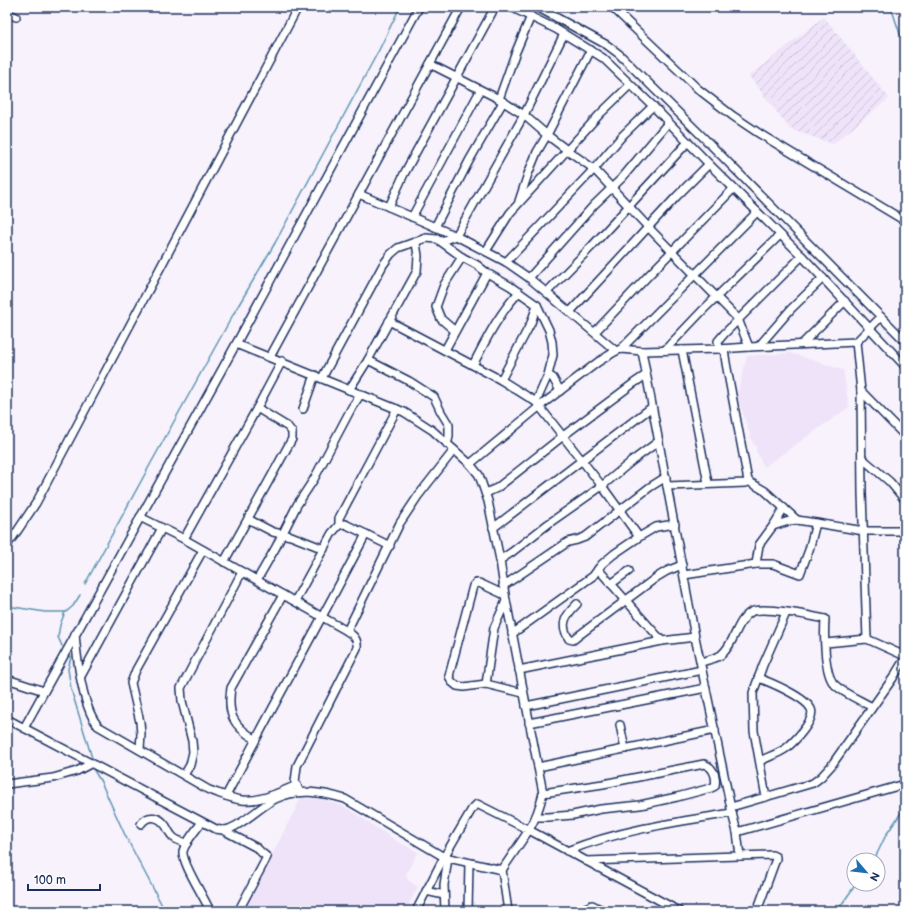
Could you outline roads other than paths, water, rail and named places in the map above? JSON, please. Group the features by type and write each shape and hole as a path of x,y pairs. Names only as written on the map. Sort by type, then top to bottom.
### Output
{"street":[{"path":"7,545 36,503 298,7"},
{"path":"24,728 236,344 419,7"},
{"path":"270,357 461,7"},
{"path":"389,206 424,137 495,7"},
{"path":"511,7 564,34 603,58 653,106 733,189 802,256 905,366"},
{"path":"537,7 607,45 619,54 905,341"},
{"path":"612,7 698,89 733,116 760,134 905,221"},
{"path":"7,13 16,17"},
{"path":"435,227 501,101 515,54 531,16"},
{"path":"441,241 456,236 524,115 564,34"},
{"path":"519,204 528,174 537,152 591,50"},
{"path":"430,64 501,101 524,115 566,150 594,169 672,252 738,319 749,347"},
{"path":"486,251 510,213 566,150 630,85"},
{"path":"412,218 480,91"},
{"path":"506,262 594,169 623,135 653,106"},
{"path":"529,278 594,205 612,188 668,123"},
{"path":"546,292 592,246 688,142"},
{"path":"570,312 676,197 709,164"},
{"path":"595,332 733,189"},
{"path":"359,194 456,236 506,262 529,278 619,350 642,351 722,349 856,342 881,317"},
{"path":"470,464 538,404 560,391 598,362 619,350 757,212"},
{"path":"441,241 445,231"},
{"path":"665,350 717,296 780,235"},
{"path":"303,409 319,377 383,265 391,254 398,248 416,243 426,238 441,241 462,257 477,265 487,274 520,292 537,305 549,330 553,355 538,404"},
{"path":"349,390 368,360 417,271 418,256 416,243"},
{"path":"797,520 765,491 748,481 726,363 718,341 738,319 802,256"},
{"path":"455,331 441,319 438,315 436,307 444,286 462,257"},
{"path":"444,350 487,274"},
{"path":"758,346 823,278"},
{"path":"473,365 506,306 520,292"},
{"path":"802,344 845,301"},
{"path":"501,380 530,323 537,305"},
{"path":"389,320 501,380 538,404 602,486 639,537"},
{"path":"856,342 861,391 867,639"},
{"path":"236,344 397,408 421,422 470,464 480,475 486,493 500,560 505,598 543,793 537,817 502,870 508,911"},
{"path":"682,350 708,483"},
{"path":"642,351 695,637 731,810 737,832 740,856"},
{"path":"368,360 409,381 434,397 449,425 449,437 447,444"},
{"path":"184,539 282,362"},
{"path":"548,375 552,378 560,391"},
{"path":"486,493 497,488 562,436 634,382 646,375"},
{"path":"861,391 905,436"},
{"path":"257,580 276,547 297,505 314,480 360,394"},
{"path":"493,528 652,407"},
{"path":"224,562 292,440 292,432 288,427 257,408"},
{"path":"339,525 338,518 397,408"},
{"path":"500,560 602,486 659,441"},
{"path":"347,631 409,509 454,450"},
{"path":"863,459 890,482 905,500"},
{"path":"503,586 568,542 585,536 666,477"},
{"path":"668,486 708,483 746,483 748,481"},
{"path":"756,564 759,545 784,508"},
{"path":"140,517 184,539 323,617 347,631 355,637 358,642 357,648 297,766 295,782 298,788"},
{"path":"248,519 273,532 291,536 324,550"},
{"path":"773,526 782,522 797,520 864,531 905,531"},
{"path":"684,576 756,564 777,564 800,574 809,550 816,523"},
{"path":"295,601 332,533 339,525 345,524 390,546"},
{"path":"512,634 524,627 593,576 602,564 639,537 656,527 675,524"},
{"path":"81,676 162,528"},
{"path":"226,796 366,534"},
{"path":"140,749 140,728 132,683 136,670 203,550"},
{"path":"577,604 570,612 564,623 563,629 569,639 573,640 657,577 682,565"},
{"path":"598,569 626,600 638,616 653,629 662,641"},
{"path":"611,584 629,570"},
{"path":"184,775 190,765 193,752 192,741 182,701 181,688 242,572"},
{"path":"505,598 479,583 476,583 473,586 449,676 452,682 457,686 464,687 486,684 523,693"},
{"path":"256,739 244,732 236,724 231,712 229,699 231,688 283,595"},
{"path":"486,684 494,628 505,598"},
{"path":"701,662 717,658 726,650 745,617 750,612 756,610 786,612 825,619 829,675 834,683 841,689 872,707"},
{"path":"766,797 754,731 753,693 786,612"},
{"path":"75,634 77,657 90,713 98,726 209,790 242,800 262,799 298,788 328,794 345,799 446,857 502,870"},
{"path":"519,670 662,641 695,637"},
{"path":"567,851 592,841 608,837 731,810 813,782 821,777 832,766 893,678 905,657 867,639 826,643"},
{"path":"526,706 702,670"},
{"path":"758,678 773,683 802,701 810,708 812,714 809,722 793,743 785,749 760,761"},
{"path":"7,679 44,691"},
{"path":"529,723 706,688"},
{"path":"7,719 216,829 230,829 275,799 298,788"},
{"path":"620,725 625,749"},
{"path":"538,767 715,730"},
{"path":"7,784 54,778 77,771 92,764"},
{"path":"537,817 573,815 662,800 711,788 715,786 716,781 715,775 710,766 704,764 603,784 543,793"},
{"path":"737,832 905,784"},
{"path":"416,911 472,808 477,804 529,830 679,911"},
{"path":"140,824 144,819 149,817 154,818 165,825 174,838 188,843"},
{"path":"202,822 183,852 184,858 210,911"},
{"path":"223,830 257,848 267,857 241,906 241,911"},
{"path":"586,861 772,855 776,857 776,859 757,911"},
{"path":"445,911 444,885 446,857"},
{"path":"468,911 469,863"},
{"path":"426,891 444,896"},
{"path":"580,911 592,905 604,911"}],"waterway":[{"path":"85,584 234,313 275,243 379,50 400,7"},
{"path":"891,7 905,49"},
{"path":"7,606 45,612 66,612 73,606 80,595"},
{"path":"62,646 58,637 60,625 65,612"},
{"path":"69,654 71,657 68,669 71,689 92,758"},
{"path":"92,767 101,782 125,835 165,911"},
{"path":"878,852 886,835 905,807"},
{"path":"837,911 850,892"}]}
